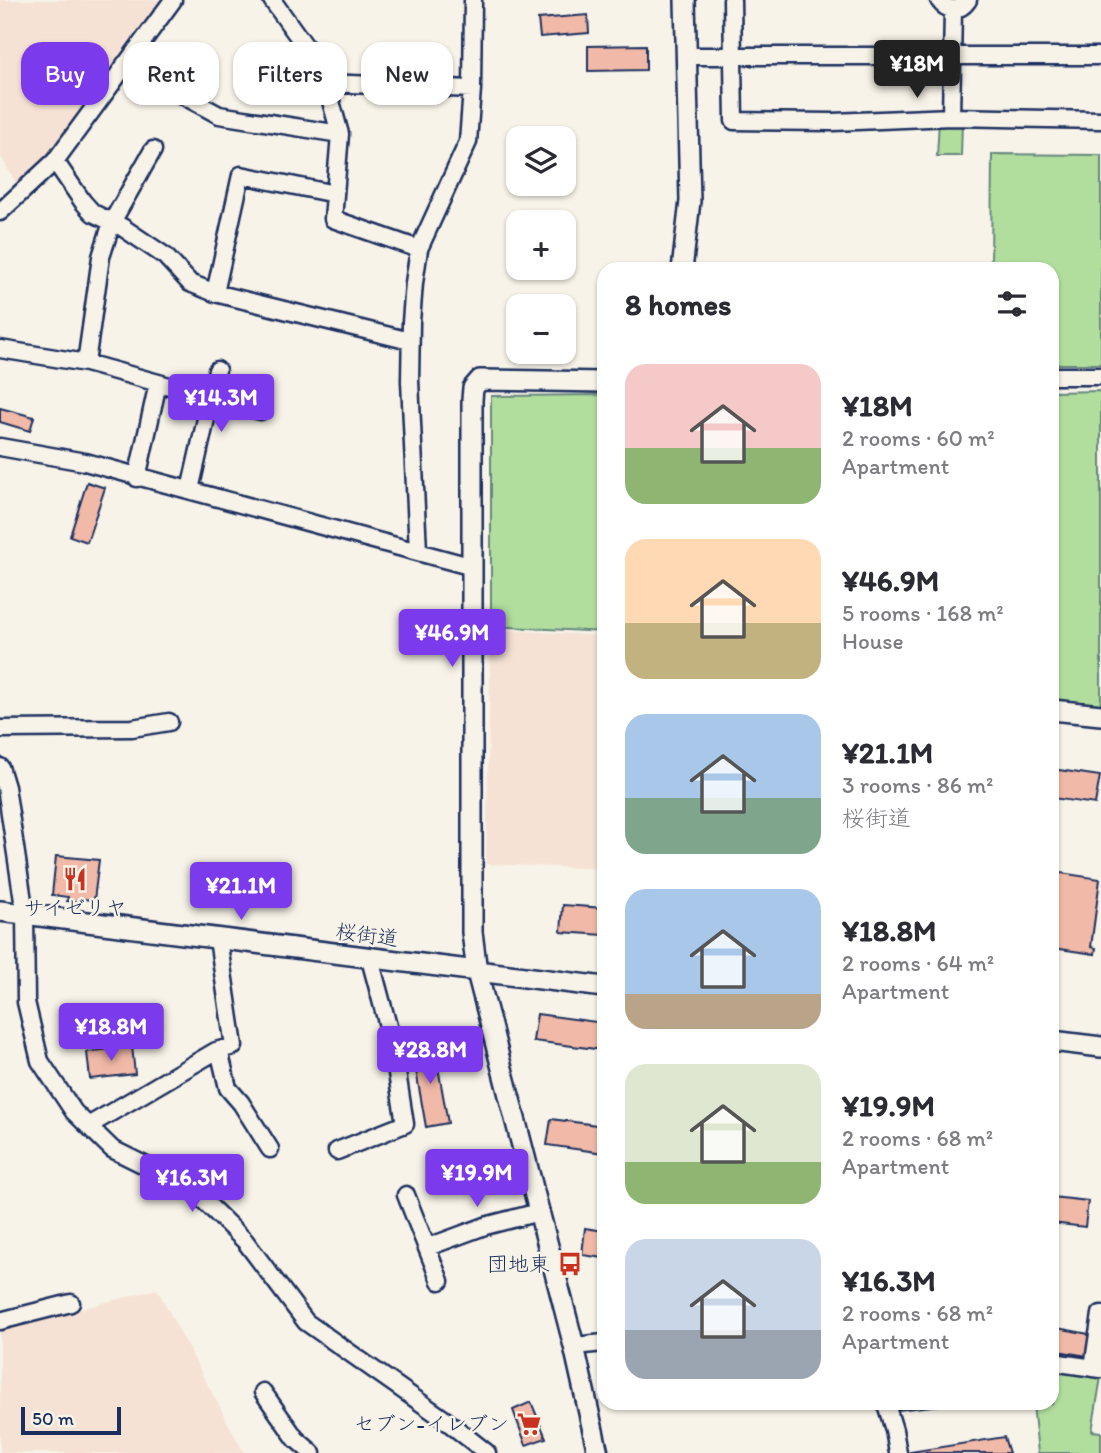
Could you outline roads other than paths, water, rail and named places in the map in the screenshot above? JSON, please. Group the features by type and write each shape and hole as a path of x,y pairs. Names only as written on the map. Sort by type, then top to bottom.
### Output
{"street":[{"path":"141,42 173,0"},
{"path":"272,0 302,42"},
{"path":"418,551 410,341 419,249 468,142 472,89 473,0"},
{"path":"683,262 690,201 685,0"},
{"path":"732,0 734,121 833,122 951,117 1101,120"},
{"path":"951,117 952,57 946,5 962,6 968,0"},
{"path":"687,56 1101,56"},
{"path":"0,212 55,160 79,131 123,65"},
{"path":"347,84 472,89"},
{"path":"202,105 219,114 340,134"},
{"path":"332,105 340,134 333,219 419,249"},
{"path":"86,363 101,257 112,222 153,150"},
{"path":"55,160 93,213 165,256 190,282 215,293 410,341"},
{"path":"215,293 241,175 335,194"},
{"path":"0,349 86,363 260,411"},
{"path":"190,490 217,370"},
{"path":"1059,376 1101,376"},
{"path":"597,382 480,380 475,384 472,400 471,876 472,932 477,972 574,1346 598,1453"},
{"path":"136,478 158,383"},
{"path":"0,447 85,462 136,478 473,566"},
{"path":"1059,711 1101,715"},
{"path":"0,729 132,728 169,722"},
{"path":"0,767 6,787 25,914 26,1002 40,1061 75,1112 112,1149 191,1188 245,1241 306,1322 444,1419 487,1453"},
{"name":"桜街道","path":"0,911 597,986"},
{"path":"88,1126 219,1050 234,1046 218,939"},
{"path":"337,1151 405,1124 392,1041 370,959"},
{"path":"1059,1042 1101,1047"},
{"path":"219,1050 228,1088 241,1103 270,1149"},
{"path":"406,1195 440,1281"},
{"path":"428,1247 485,1226 539,1212"},
{"path":"0,1321 71,1303"},
{"path":"1059,1363 1097,1369 1101,1314"},
{"path":"574,1346 597,1344"},
{"path":"263,1392 296,1439 312,1453"},
{"path":"888,1410 898,1453"}],"place":[{"name":"サイゼリヤ","path":"75,879"},
{"name":"団地東","path":"570,1264"},
{"name":"セブン-イレブン","path":"529,1424"}]}
